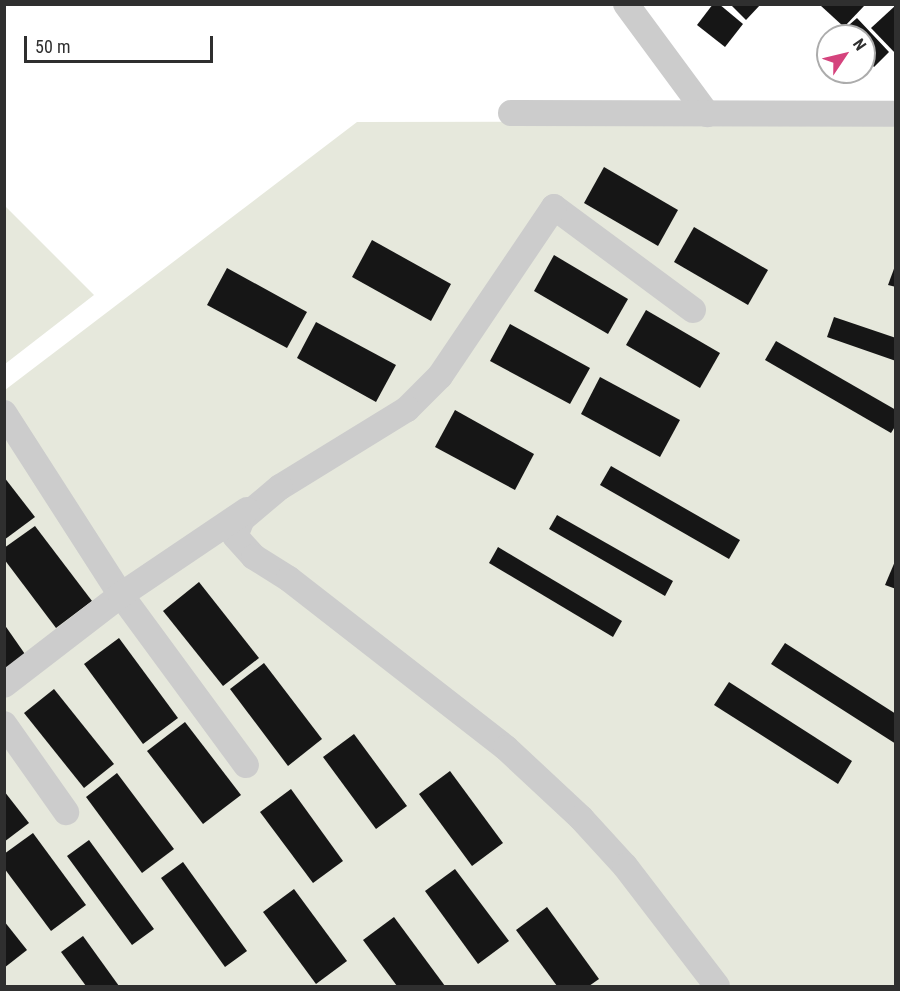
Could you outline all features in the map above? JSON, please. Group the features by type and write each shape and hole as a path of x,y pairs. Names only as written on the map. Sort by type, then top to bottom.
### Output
{"street":[{"path":"626,4 707,114"},
{"path":"512,112 896,114"},
{"path":"4,685 121,595 280,487 407,409 440,376 554,207 693,310"},
{"path":"4,412 121,595 246,765"},
{"path":"280,487 242,519 235,536 254,557 289,579 506,748 581,818 625,866 717,987"},
{"path":"4,724 66,812"}],"shaded area":[{"path":"895,121 895,986 5,986 5,390 357,122"},
{"path":"5,206 94,295 5,364"}],"building":[{"path":"713,4 719,4 743,24 725,47 697,25"},
{"path":"730,4 761,4 746,20"},
{"path":"820,5 865,5 847,24 841,24"},
{"path":"896,5 896,54 876,33 875,24"},
{"path":"857,18 863,24 850,24"},
{"path":"876,38 889,52 876,65"},
{"path":"604,167 678,210 658,246 584,203"},
{"path":"694,227 768,270 748,305 674,262"},
{"path":"372,240 451,284 431,321 352,277"},
{"path":"554,255 628,299 608,334 534,291"},
{"path":"896,266 896,287 888,285"},
{"path":"227,268 307,312 287,348 207,305"},
{"path":"646,310 720,353 700,388 626,345"},
{"path":"834,317 896,338 896,361 827,337"},
{"path":"316,322 396,365 376,402 297,358"},
{"path":"510,324 590,368 570,404 490,361"},
{"path":"776,341 896,410 896,425 891,433 765,360"},
{"path":"600,377 680,420 660,457 581,414"},
{"path":"455,410 534,454 515,490 435,447"},
{"path":"611,466 740,540 729,559 600,485"},
{"path":"4,477 35,517 4,540"},
{"path":"557,515 673,581 665,596 549,529"},
{"path":"35,526 92,601 56,628 4,559 4,548"},
{"path":"498,547 622,621 613,637 489,563"},
{"path":"896,559 896,589 885,585"},
{"path":"199,582 259,658 223,686 163,611"},
{"path":"4,624 27,657 4,673"},
{"path":"119,638 178,718 143,744 84,664"},
{"path":"785,643 896,714 896,744 771,664"},
{"path":"264,663 322,739 288,766 230,689"},
{"path":"729,682 852,761 838,784 714,705"},
{"path":"54,689 114,764 84,788 24,713"},
{"path":"185,722 241,795 203,824 147,751"},
{"path":"354,734 407,806 376,829 323,757"},
{"path":"450,771 503,843 472,866 419,794"},
{"path":"117,773 174,849 142,873 86,797"},
{"path":"291,789 343,861 313,883 260,812"},
{"path":"4,791 29,823 4,842"},
{"path":"33,833 86,905 51,931 4,868 4,854"},
{"path":"89,840 154,929 132,945 67,856"},
{"path":"183,862 247,951 225,967 161,878"},
{"path":"455,869 509,941 478,964 425,891"},
{"path":"294,889 347,961 316,984 263,912"},
{"path":"547,907 599,979 589,986 557,986 516,930"},
{"path":"394,917 445,986 397,986 363,940"},
{"path":"4,921 27,950 4,968"},
{"path":"83,936 119,986 86,986 61,952"}]}
